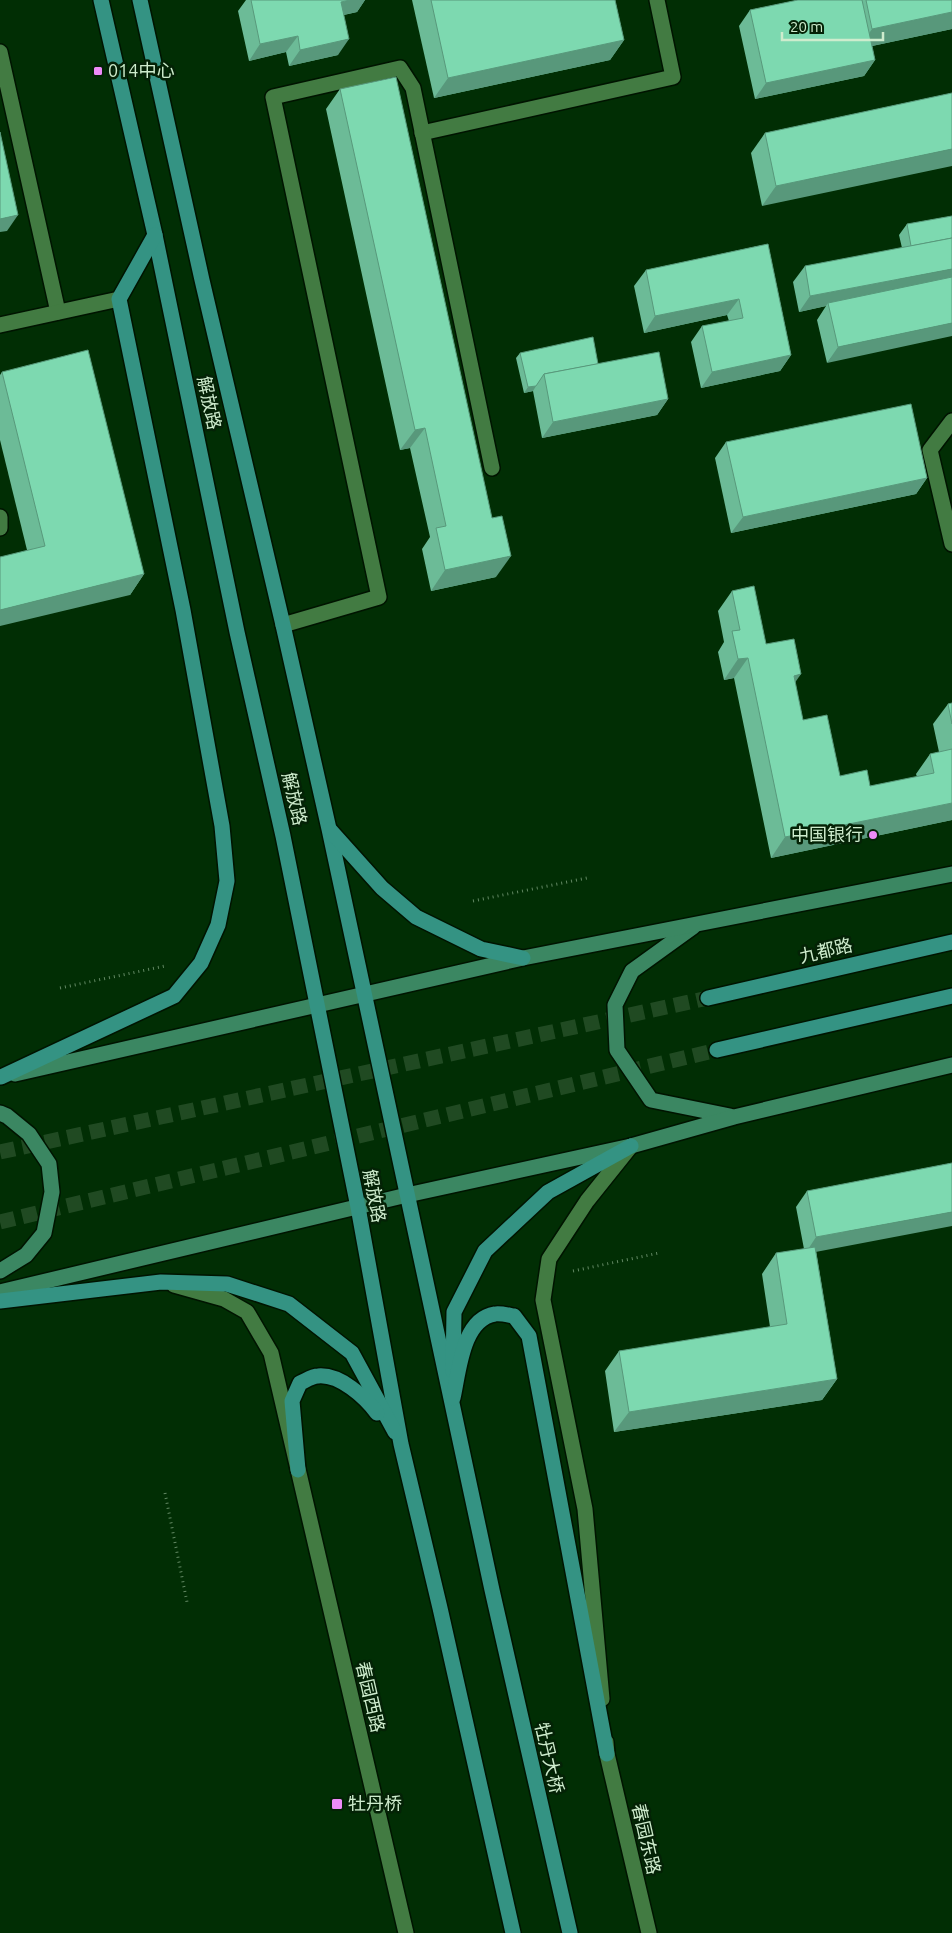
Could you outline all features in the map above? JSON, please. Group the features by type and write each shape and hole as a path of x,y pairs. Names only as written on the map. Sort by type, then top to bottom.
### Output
{"main road":[{"name":"解放路","path":"101,0 155,235 237,632 283,836 358,1207 401,1444 513,1933"},
{"name":"解放路","path":"140,0 202,280 329,829 492,1590"},
{"path":"1,1077 174,996 201,963 218,925 227,881 222,826 185,620 119,299 155,235"},
{"path":"329,829 382,888 416,917 481,949 524,958"},
{"path":"1,1077 524,958 952,874"},
{"path":"696,924 632,971 615,1005 617,1050 651,1100 734,1117"},
{"name":"九都路","path":"708,998 952,942"},
{"path":"717,1050 952,996"},
{"path":"0,1292 407,1195 631,1146 734,1117 952,1065"},
{"path":"0,1113 7,1116 29,1134 49,1164 52,1192 44,1233 26,1255 0,1272"},
{"path":"452,1405 454,1312 485,1251 548,1192 631,1146"},
{"path":"0,1301 160,1282 227,1284 289,1304 352,1353 401,1444"},
{"path":"452,1405 467,1336 480,1319 496,1314 514,1316 529,1336 607,1754"},
{"path":"298,1470 292,1401 300,1383 318,1376 338,1380 365,1398 401,1444"},
{"name":"牡丹大桥","path":"492,1590 570,1933"}],"street":[{"path":"422,133 674,77 657,0"},
{"path":"0,52 58,312"},
{"path":"283,625 379,597 273,97 400,68 413,88 492,468"},
{"path":"0,325 119,299"},
{"path":"952,421 930,450 952,544"},
{"path":"0,517 0,528"},
{"name":"春园东路","path":"631,1146 587,1201 549,1259 543,1300 585,1509 607,1754 649,1933"},
{"name":"春园西路","path":"160,1282 224,1299 247,1312 271,1353 406,1933"}],"path":[{"path":"473,901 587,878"},
{"path":"60,988 173,964"},
{"path":"564,1273 659,1253"},
{"path":"165,1494 187,1602"}],"building":[{"path":"251,0 350,0 341,2 349,39 300,50 298,36 260,44"},
{"path":"431,0 615,0 624,40 448,78"},
{"path":"798,0 862,0 875,60 766,83 750,10"},
{"path":"866,0 952,0 952,12 872,29"},
{"path":"396,77 492,518 502,516 511,556 445,570 436,528 446,526 425,428 415,430 340,89"},
{"path":"952,93 952,149 776,186 765,133"},
{"path":"0,132 18,215 0,219"},
{"path":"952,216 952,238 911,246 907,224"},
{"path":"952,238 952,269 810,296 805,266"},
{"path":"768,244 791,355 712,372 702,326 743,318 739,299 655,316 646,270"},
{"path":"952,277 952,323 838,347 828,303"},
{"path":"593,337 598,364 544,374 536,386 528,387 520,353"},
{"path":"88,350 144,574 0,610 0,557 45,546 2,372"},
{"path":"659,352 668,399 553,422 544,374"},
{"path":"911,404 927,478 743,517 726,442"},
{"path":"754,586 766,644 794,639 801,674 794,676 803,720 827,715 840,776 867,770 870,786 934,773 930,754 952,749 952,803 785,837 748,658 738,659 732,631 740,630 732,591"},
{"path":"952,703 952,724 948,704"},
{"path":"952,1163 952,1212 816,1237 807,1191"},
{"path":"815,1247 837,1379 629,1412 619,1351 787,1324 776,1253"}],"tunnel":[{"path":"0,1152 708,998"},
{"path":"0,1222 717,1050"}],"place":[{"name":"014中心","path":"98,71"},
{"name":"中国银行","path":"873,835"},
{"name":"牡丹桥","path":"337,1804"}]}
